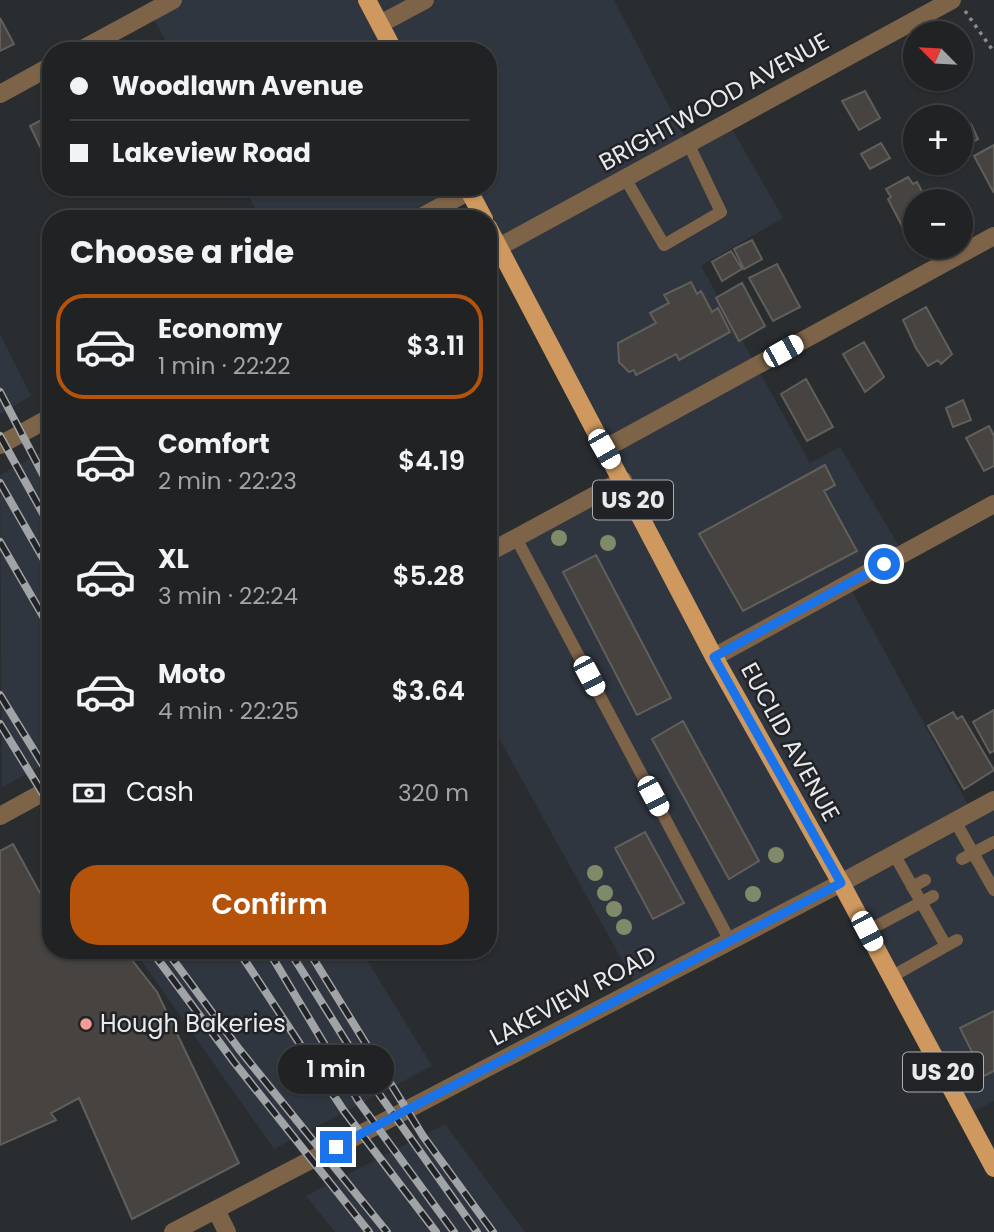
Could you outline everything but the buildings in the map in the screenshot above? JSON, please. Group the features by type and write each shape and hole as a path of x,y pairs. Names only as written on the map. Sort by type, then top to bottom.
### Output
{"main road":[{"path":"367,0 389,42"},
{"name":"EUCLID AVENUE","path":"497,243 714,657 841,883 994,1168"}],"street":[{"path":"96,42 173,0"},
{"path":"380,24 425,0"},
{"name":"BRIGHTWOOD AVENUE","path":"499,247 956,3"},
{"path":"0,94 42,71"},
{"path":"433,210 456,196"},
{"path":"604,449 994,236"},
{"path":"0,445 42,422"},
{"path":"497,548 623,480"},
{"path":"714,657 994,504"},
{"path":"0,816 42,793"},
{"name":"LAKEVIEW ROAD","path":"173,1232 841,883 994,800"},
{"path":"216,1210 227,1232"}],"lane":[{"path":"625,178 664,245 721,212 688,144"},
{"path":"516,538 730,941"},
{"path":"956,821 968,856 991,894"},
{"path":"968,856 994,842"},
{"path":"891,976 952,943 927,899 912,887 894,854"},
{"path":"912,887 925,880"},
{"path":"867,931 927,899"}],"path":[{"path":"956,3 994,52"}],"shaded area":[{"path":"173,0 614,0 688,143 728,122 783,218 701,266 810,463 840,447 903,553 848,584 972,812 994,800 994,1101 966,1115 841,883 638,989 497,734 497,548 623,480 497,244 497,210 479,210 471,196 497,196 497,42 166,42 150,12"},
{"path":"249,196 461,196 435,210 256,210"},
{"path":"0,334 31,396 0,414"},
{"path":"42,452 42,766 2,787 0,475"},
{"path":"140,959 367,959 432,1066 274,1149"},
{"path":"445,1124 525,1232 335,1232 306,1196"}],"railway":[{"path":"0,392 42,473"},
{"path":"0,436 42,512"},
{"path":"0,483 42,556"},
{"path":"0,542 42,614"},
{"path":"0,695 42,763"},
{"path":"0,724 42,792"},
{"path":"158,959 234,1062 369,1232"},
{"path":"173,959 239,1049 387,1232"},
{"path":"244,959 344,1111 436,1232"},
{"path":"273,959 359,1102 454,1232"},
{"path":"295,959 377,1091 477,1232"},
{"path":"314,959 423,1136 493,1232"}],"place":[{"name":"Hough Bakeries","path":"86,1024"}],"route":[{"path":"336,1147 841,883 714,657 884,564"}]}
